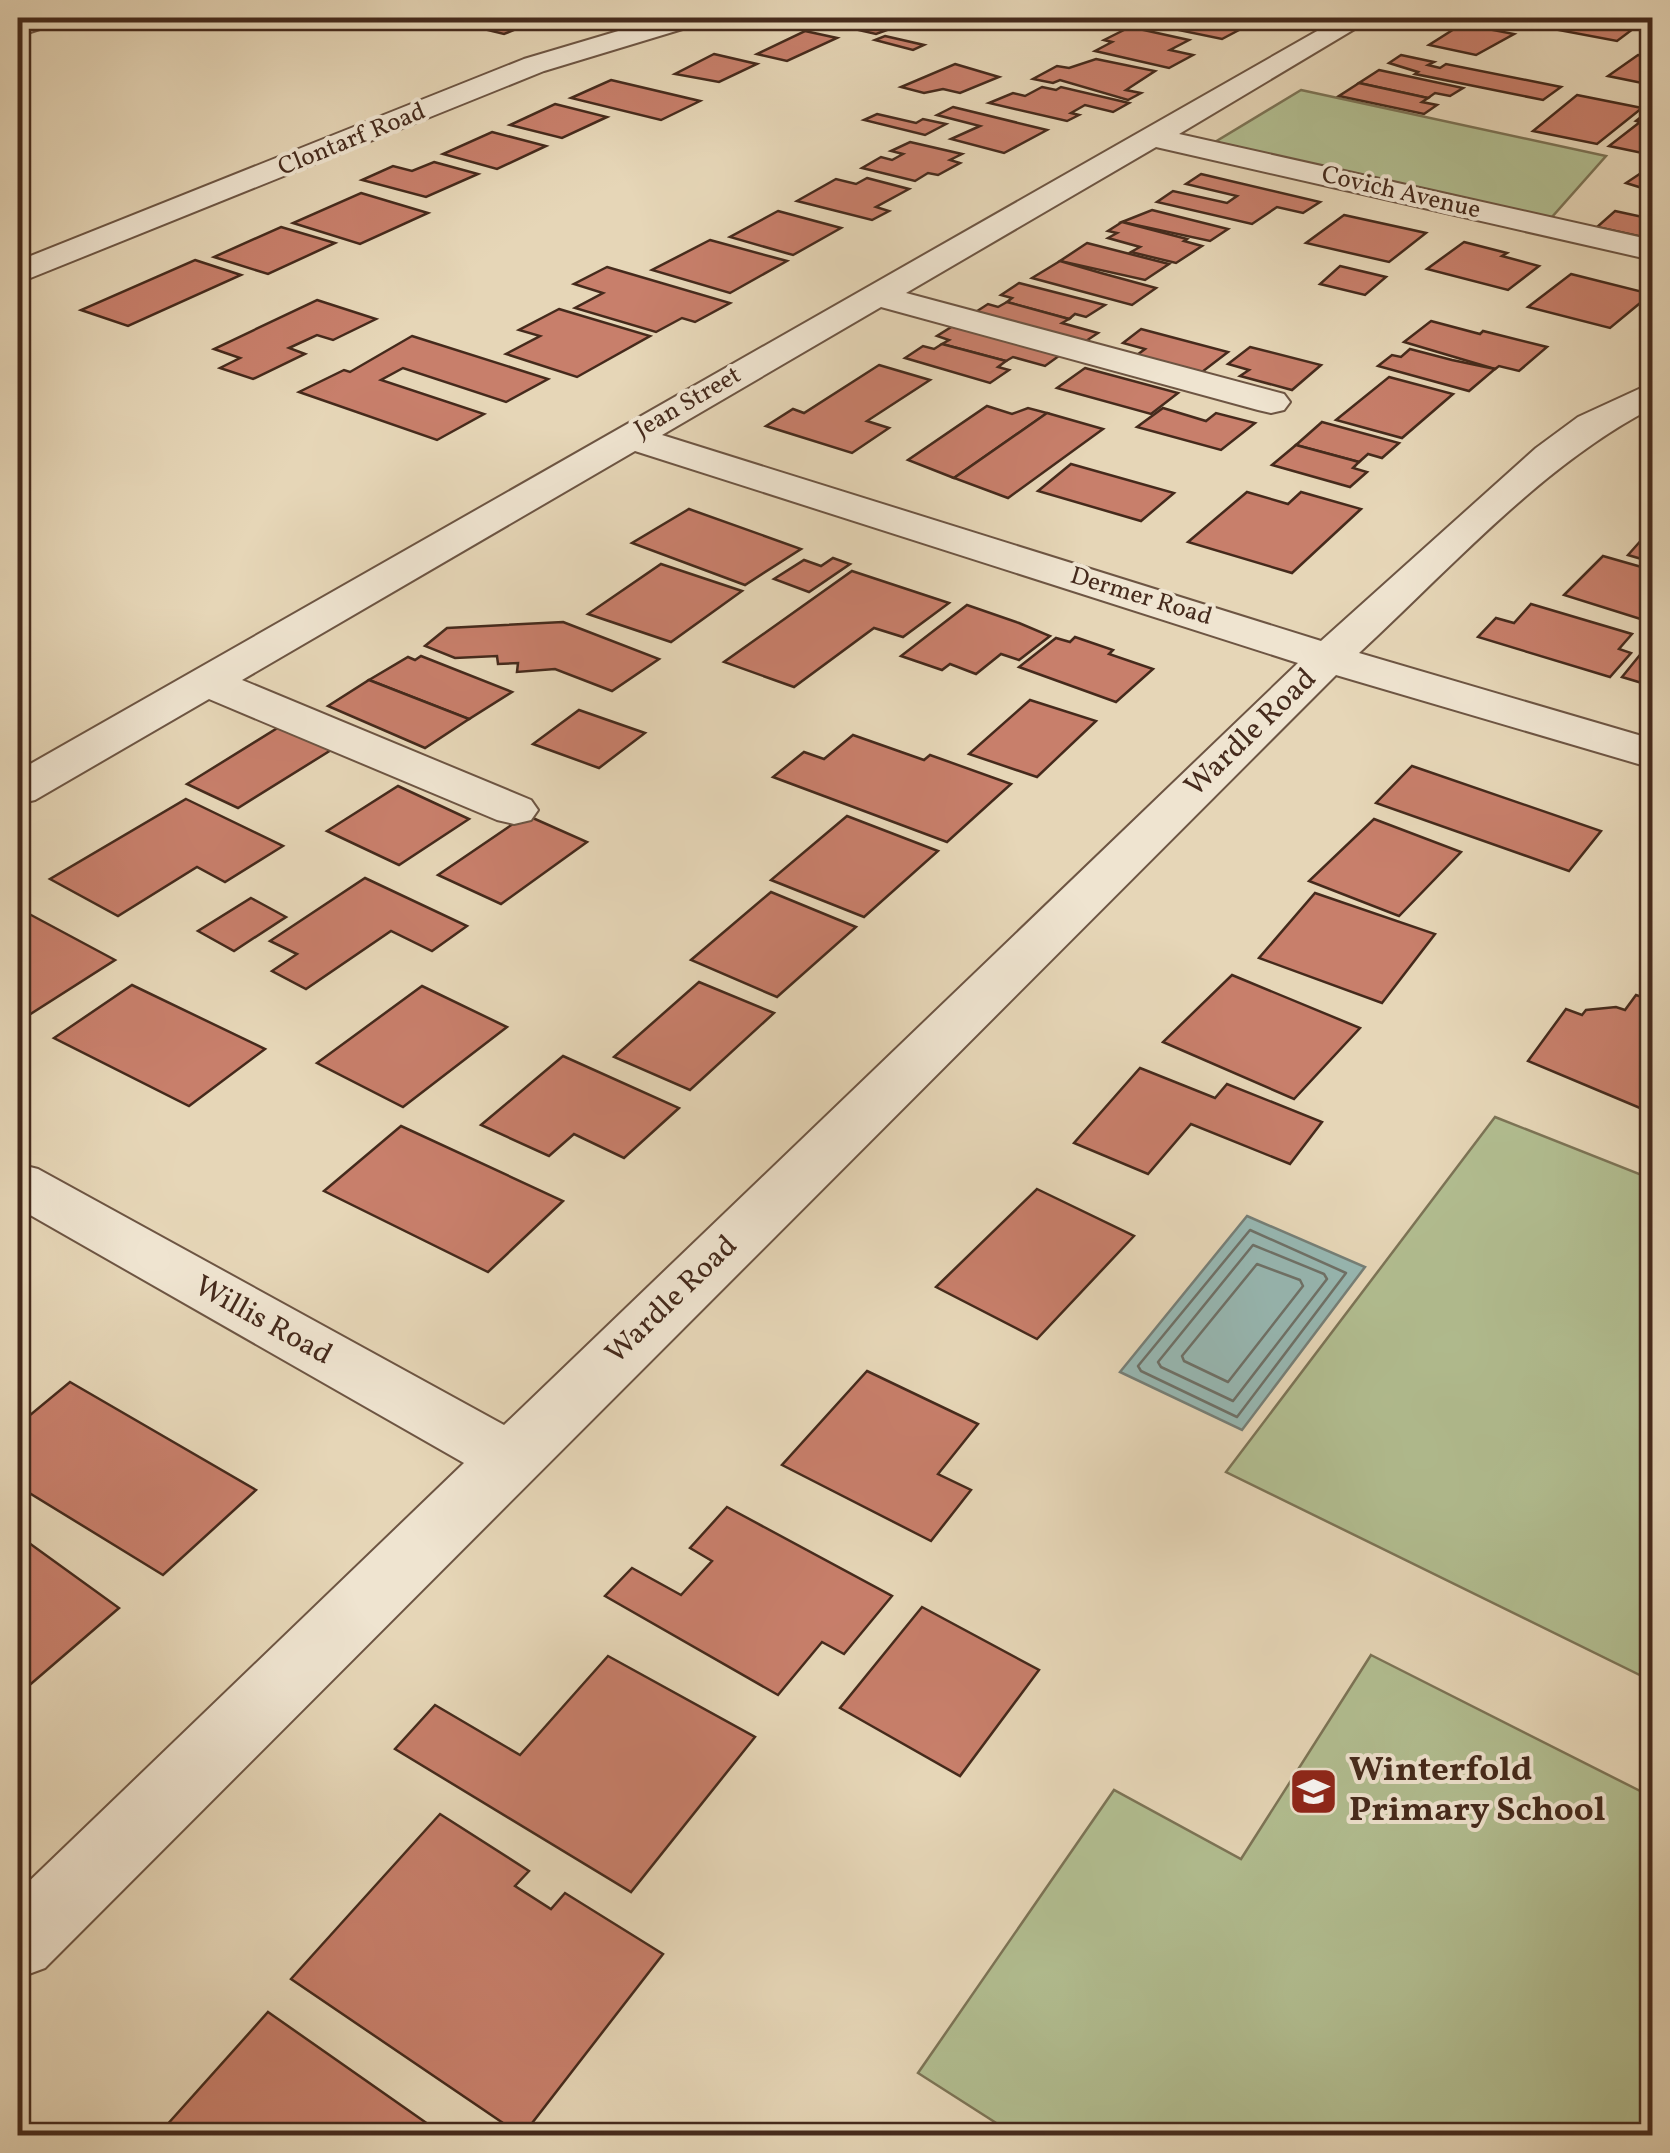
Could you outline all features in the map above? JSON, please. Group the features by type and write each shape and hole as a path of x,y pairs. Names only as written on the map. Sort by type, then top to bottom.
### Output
{"street":[{"path":"18,28 45,18"},
{"name":"Clontarf Road","path":"18,273 534,65 689,18"},
{"name":"Jean Street","path":"18,790 1360,18"},
{"name":"Covich Avenue","path":"1150,137 1652,250"},
{"path":"875,295 1272,402"},
{"path":"1328,658 1550,456 1592,425 1652,394"},
{"name":"Dermer Road","path":"630,437 1328,658 1652,754"},
{"name":"Wardle Road","path":"18,1944 508,1458 1328,658"},
{"path":"206,681 514,810"},
{"name":"Willis Road","path":"18,1184 508,1458"}],"green space":[{"path":"1301,90 1606,156 1551,218 1215,142"},
{"path":"1495,1117 1652,1179 1652,1681 1226,1472"},
{"path":"1371,1655 1652,1797 1652,2135 1015,2135 918,2073 1114,1790 1241,1859"}],"water":[{"path":"1247,1216 1365,1267 1242,1430 1120,1372"}],"building":[{"path":"479,18 543,18 504,34 463,24"},
{"path":"858,18 911,18 876,34 845,27"},
{"path":"1248,18 1244,20 1254,22 1222,39 1164,27 1173,22 1161,19"},
{"path":"1536,18 1581,18 1633,29 1617,41 1527,24"},
{"path":"1462,24 1514,34 1476,55 1429,45"},
{"path":"1130,27 1189,40 1170,50 1193,55 1169,68 1095,51 1112,42 1104,40"},
{"path":"805,31 837,38 787,61 757,54"},
{"path":"885,36 924,45 913,50 875,40"},
{"path":"714,54 757,64 719,82 675,74"},
{"path":"1401,55 1434,62 1428,65 1440,68 1446,64 1561,87 1543,100 1415,74 1418,72 1389,63"},
{"path":"1638,55 1652,57 1652,85 1608,76"},
{"path":"1096,59 1155,71 1126,90 1141,93 1128,100 1060,80 1053,83 1033,79 1057,66 1069,68"},
{"path":"955,64 999,77 960,93 943,89 924,93 901,87"},
{"path":"1379,70 1463,88 1450,96 1435,93 1428,98 1359,83"},
{"path":"611,80 700,101 661,120 571,98"},
{"path":"1359,83 1428,98 1422,102 1437,105 1424,114 1339,96"},
{"path":"1042,87 1061,87 1129,103 1113,112 1085,105 1071,113 1079,115 1067,121 989,103 1013,93 1025,96"},
{"path":"1577,95 1642,108 1597,144 1533,131"},
{"path":"555,104 607,117 562,138 510,125"},
{"path":"953,107 1047,130 1004,153 951,139 980,126 937,115"},
{"path":"1651,109 1652,155 1609,146 1640,122 1636,121"},
{"path":"877,114 916,123 923,119 946,124 925,135 864,120"},
{"path":"492,132 546,146 497,169 443,154"},
{"path":"910,142 962,154 950,160 960,163 915,181 862,168 881,157 892,160 903,154 891,151"},
{"path":"434,162 478,174 426,197 362,180 393,166 412,171"},
{"path":"1647,169 1652,170 1652,191 1626,183"},
{"path":"1201,174 1320,202 1303,213 1277,207 1252,224 1157,202 1173,191 1227,203 1237,196 1186,184"},
{"path":"867,178 909,189 876,207 889,211 872,220 797,201 836,179 856,184"},
{"path":"361,193 428,213 360,244 293,223"},
{"path":"1152,210 1228,229 1210,241 1122,222"},
{"path":"778,211 841,228 793,255 730,237"},
{"path":"1615,211 1652,219 1652,239 1597,227"},
{"path":"1344,215 1426,233 1389,262 1306,243"},
{"path":"1122,222 1202,246 1176,263 1131,252 1140,247 1108,238 1117,233 1108,231"},
{"path":"281,227 335,243 268,274 214,257"},
{"path":"710,240 787,261 730,293 652,270"},
{"path":"1464,242 1539,266 1508,290 1427,269"},
{"path":"1087,243 1169,264 1145,280 1060,261"},
{"path":"195,260 241,275 128,326 81,310"},
{"path":"1060,261 1156,288 1132,305 1032,278"},
{"path":"1340,266 1386,277 1365,295 1320,284"},
{"path":"607,267 730,303 695,322 682,318 656,332 575,308 603,293 574,284"},
{"path":"1571,274 1651,294 1610,328 1528,307"},
{"path":"1019,283 1105,305 1086,317 1075,314 1069,319 1007,302 1012,298 1001,295"},
{"path":"317,300 376,319 333,340 317,335 289,348 305,354 253,379 220,368 240,358 214,349"},
{"path":"1007,302 1069,319 1062,323 1098,333 1080,345 971,315 988,304 998,307"},
{"path":"559,309 650,336 577,377 506,354 540,336 519,330"},
{"path":"1431,321 1547,347 1519,371 1499,366 1495,369 1404,342"},
{"path":"956,324 1063,353 1045,366 1013,357 1006,361 942,344 949,340 937,336"},
{"path":"1141,329 1228,352 1202,372 1137,355 1145,349 1123,343"},
{"path":"412,336 548,379 506,402 403,368 381,380 484,414 437,440 299,392 344,370 350,372"},
{"path":"942,344 1006,361 998,367 1009,370 990,383 905,358 923,346 934,349"},
{"path":"1250,347 1321,365 1292,390 1240,376 1249,370 1228,364"},
{"path":"1410,349 1495,369 1469,391 1378,366 1392,355 1401,357"},
{"path":"879,365 930,380 867,421 889,428 852,453 766,426 793,409 804,413"},
{"path":"1085,368 1178,393 1151,414 1057,388"},
{"path":"1389,377 1453,394 1402,438 1336,420"},
{"path":"987,406 1012,414 1028,408 1047,413 954,478 908,460"},
{"path":"1163,408 1206,421 1216,413 1255,423 1221,450 1137,427"},
{"path":"1047,413 1103,429 1008,498 954,478"},
{"path":"1322,422 1399,443 1382,458 1368,454 1359,462 1296,445"},
{"path":"1296,445 1359,462 1353,468 1367,472 1350,487 1272,465"},
{"path":"1071,464 1174,493 1141,521 1038,491"},
{"path":"1247,492 1288,504 1301,492 1361,509 1292,573 1188,542"},
{"path":"689,509 801,549 745,585 632,543"},
{"path":"1652,528 1652,562 1628,555"},
{"path":"1603,556 1652,570 1652,615 1647,621 1564,595"},
{"path":"833,558 850,564 809,592 774,579 804,560 821,566"},
{"path":"661,564 742,591 671,642 588,614"},
{"path":"852,571 949,603 903,637 874,628 794,687 724,662"},
{"path":"1531,604 1632,634 1619,649 1631,653 1610,677 1478,637 1496,618 1514,623"},
{"path":"967,605 1050,636 1019,660 1001,654 976,674 950,664 942,670 901,656"},
{"path":"563,622 659,659 612,691 555,669 517,672 518,663 498,664 497,656 455,658 425,646 447,628"},
{"path":"1075,637 1153,669 1116,702 1019,667 1056,638 1070,642"},
{"path":"1652,640 1652,686 1622,677"},
{"path":"421,656 512,692 469,719 369,680 408,657 415,660"},
{"path":"369,680 469,719 425,748 328,706"},
{"path":"1030,700 1096,721 1037,777 969,754"},
{"path":"579,710 645,733 599,768 533,744"},
{"path":"284,724 336,747 238,808 187,784"},
{"path":"853,735 924,760 930,755 1011,784 947,842 773,777 804,752 824,759"},
{"path":"1412,766 1601,831 1569,871 1376,803"},
{"path":"398,786 469,819 399,865 327,831"},
{"path":"186,799 283,846 225,882 197,867 118,916 50,879"},
{"path":"526,815 587,842 501,904 438,875"},
{"path":"847,816 938,851 864,917 771,880"},
{"path":"1374,819 1461,852 1399,916 1309,881"},
{"path":"365,878 467,926 432,951 391,931 306,989 272,971 297,954 270,941"},
{"path":"771,892 856,927 777,997 691,960"},
{"path":"1315,893 1435,934 1382,1003 1259,958"},
{"path":"251,898 286,917 234,951 198,931"},
{"path":"18,908 115,960 18,1022"},
{"path":"1232,975 1360,1028 1294,1099 1163,1042"},
{"path":"699,982 774,1013 690,1090 614,1057"},
{"path":"132,985 265,1049 189,1106 54,1038"},
{"path":"422,986 507,1027 403,1107 317,1063"},
{"path":"1652,988 1652,1113 1528,1061 1566,1009 1582,1015 1586,1010 1625,1010 1636,995 1645,998"},
{"path":"563,1056 679,1108 624,1158 574,1134 549,1156 481,1125"},
{"path":"1140,1068 1215,1098 1227,1084 1322,1122 1290,1164 1191,1124 1148,1174 1074,1143"},
{"path":"401,1126 563,1201 488,1272 324,1191"},
{"path":"1037,1189 1134,1236 1037,1339 936,1287"},
{"path":"867,1371 978,1424 938,1474 971,1490 931,1541 782,1465"},
{"path":"70,1382 256,1490 163,1575 18,1486 18,1425"},
{"path":"727,1507 892,1596 844,1654 822,1642 778,1695 605,1596 632,1568 681,1595 712,1561 690,1548"},
{"path":"18,1535 119,1608 18,1695"},
{"path":"922,1607 1039,1670 960,1776 840,1708"},
{"path":"608,1656 755,1737 631,1892 395,1749 435,1705 520,1755"},
{"path":"440,1814 529,1871 515,1886 551,1909 565,1893 663,1954 522,2136 291,1979"},
{"path":"268,2012 445,2136 157,2136"}],"place":[{"name":"Winterfold Primary School","path":"1314,1791"}]}
